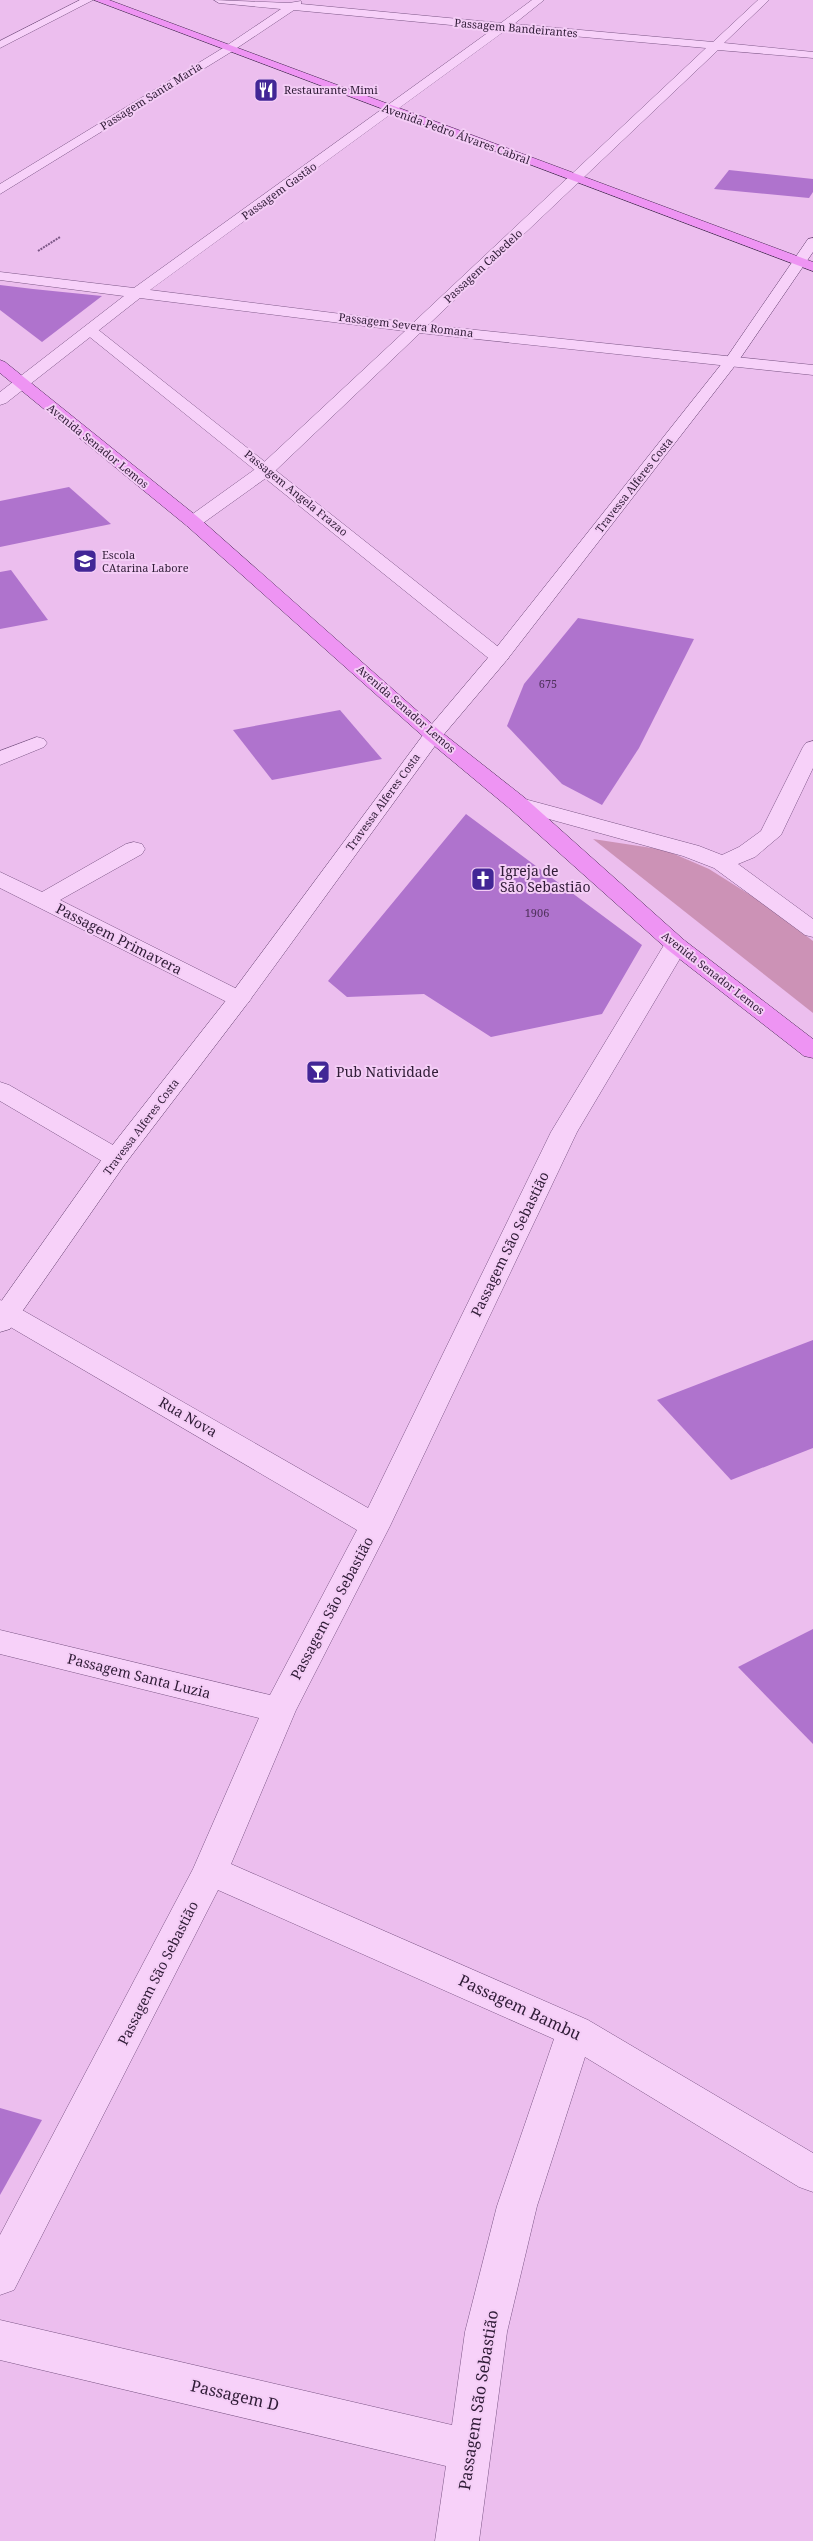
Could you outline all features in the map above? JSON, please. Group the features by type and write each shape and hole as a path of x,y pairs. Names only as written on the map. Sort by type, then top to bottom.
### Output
{"main road":[{"name":"Avenida Pedro Álvares Cabral","path":"99,0 227,50 577,178 806,265"},
{"name":"Avenida Senador Lemos","path":"8,376 193,522 433,734 517,803 676,945 813,1052"}],"street":[{"path":"0,45 88,0"},
{"name":"Passagem Bandeirantes","path":"219,0 813,55"},
{"name":"Passagem Santa Maria","path":"0,190 227,50 301,0"},
{"name":"Passagem Gastão","path":"0,400 8,376 91,331 138,292 391,110 538,0"},
{"name":"Passagem Cabedelo","path":"193,522 267,469 764,0"},
{"name":"Travessa Alferes Costa","path":"2,1315 116,1158 238,999 433,734 499,657 806,265 813,242"},
{"name":"Passagem Severa Romana","path":"0,276 416,328 813,370"},
{"name":"Passagem Angela Frazao","path":"91,331 267,469 499,657"},
{"path":"0,759 37,743"},
{"path":"722,863 747,852 770,836 813,747"},
{"path":"517,803 691,851 722,863 813,930"},
{"path":"44,900 134,849"},
{"name":"Passagem Primavera","path":"0,879 238,999"},
{"name":"Passagem São Sebastião","path":"0,2276 210,1871 279,1710 375,1526 564,1132 676,945"},
{"path":"0,1090 116,1158"},
{"name":"Rua Nova","path":"2,1315 375,1526"},
{"name":"Passagem Santa Luzia","path":"0,1642 279,1710"},
{"name":"Passagem Bambu","path":"210,1871 575,2031 813,2174"},
{"name":"Passagem São Sebastião","path":"457,2541 486,2332 517,2206 575,2031"},
{"name":"Passagem D","path":"0,2340 471,2451"}],"shaded area":[{"path":"593,839 665,850 709,869 763,903 813,941 813,1013"}],"building":[{"path":"729,170 813,179 813,192 809,198 714,189"},
{"path":"0,285 102,296 42,342 0,310"},
{"path":"69,487 111,524 0,547 0,501"},
{"path":"11,570 48,620 0,629 0,572"},
{"path":"578,618 694,639 639,748 602,805 562,784 507,726 524,684"},
{"path":"340,710 382,759 272,780 233,730"},
{"name":"Igreja de São Sebastião","path":"466,814 642,945 602,1014 491,1037 424,994 347,997 328,981"},
{"path":"813,1340 813,1448 731,1480 657,1400"},
{"path":"813,1629 813,1744 738,1667"},
{"path":"0,2108 42,2120 0,2195"}],"place":[{"name":"Restaurante Mimi","path":"266,90"},
{"name":"Escola CAtarina Labore","path":"85,561"},
{"name":"Igreja de São Sebastião","path":"483,879"},
{"name":"Pub Natividade","path":"318,1072"}]}
